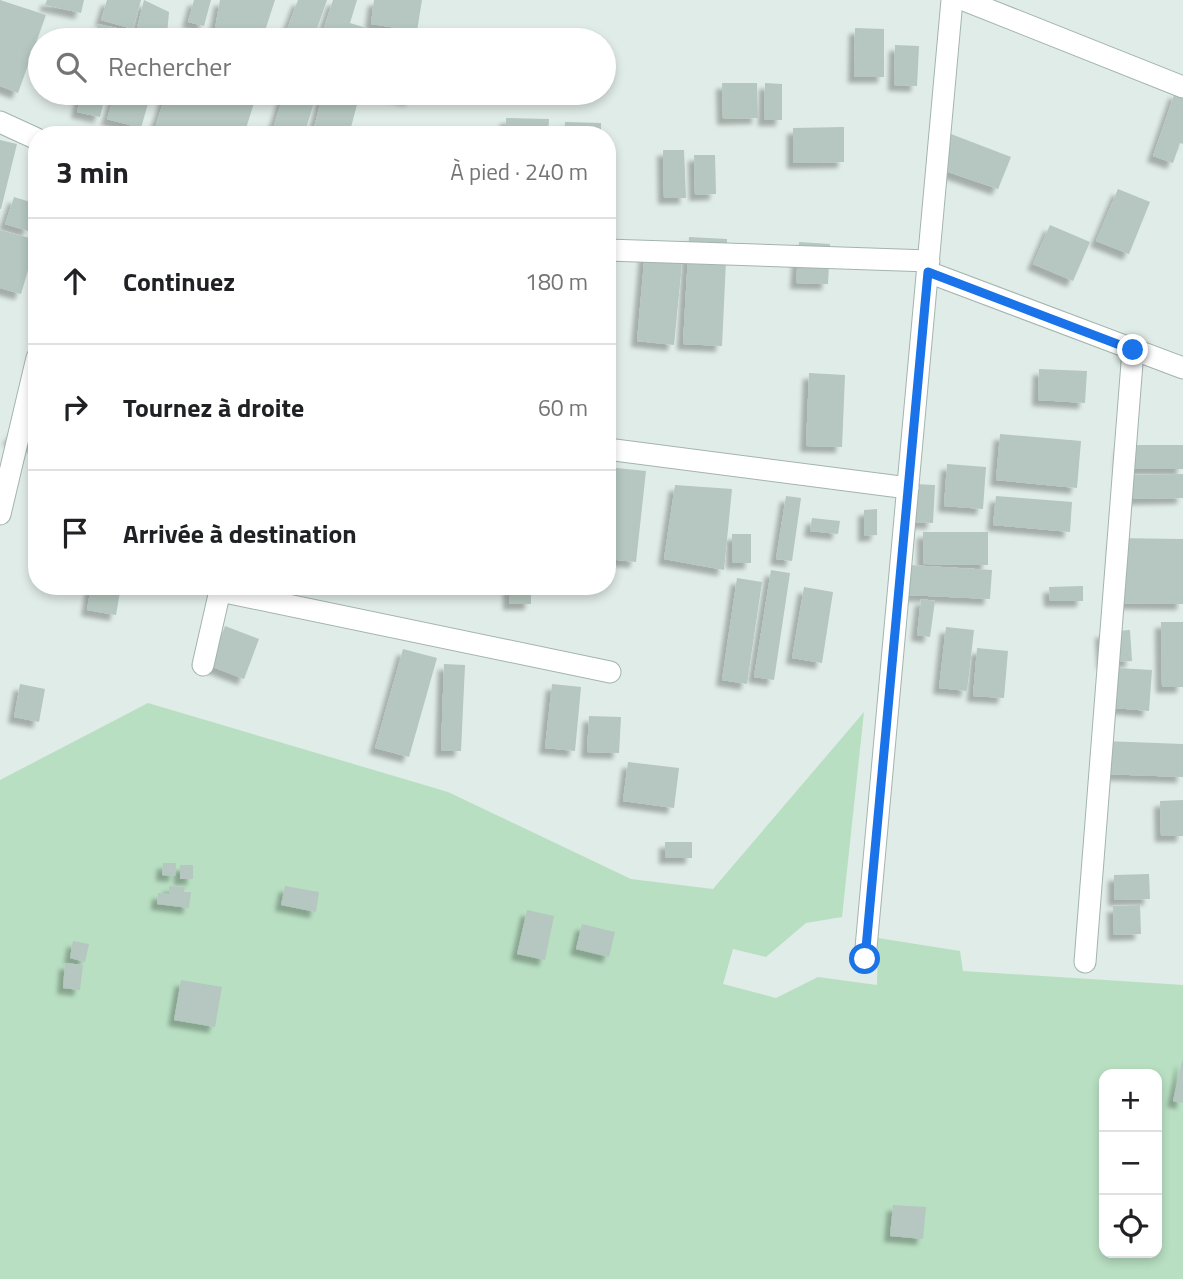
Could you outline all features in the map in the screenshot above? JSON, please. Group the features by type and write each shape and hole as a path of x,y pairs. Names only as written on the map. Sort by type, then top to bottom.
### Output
{"street":[{"path":"865,959 952,0"},
{"path":"964,0 1183,87"},
{"path":"0,122 28,135"},
{"path":"616,250 928,266 1183,368"},
{"path":"1085,962 1133,350"},
{"path":"0,514 28,396"},
{"path":"616,450 908,488"},
{"path":"204,665 219,595"},
{"path":"249,595 610,671"}],"green space":[{"path":"148,703 448,792 631,879 713,889 864,712 842,917 806,923 766,957 733,949 723,984 776,998 818,977 877,985 878,938 960,951 963,971 1183,985 1183,1279 0,1279 0,780"}],"building":[{"path":"0,0 46,15 41,28 28,28 28,65 18,93 0,86"},
{"path":"47,0 84,0 81,13 45,5"},
{"path":"107,0 141,0 133,28 101,20"},
{"path":"144,0 169,12 168,28 137,28"},
{"path":"194,0 211,0 204,26 188,22"},
{"path":"220,0 275,0 266,28 215,28"},
{"path":"298,0 327,0 317,28 288,28"},
{"path":"333,0 357,0 350,23 367,28 324,28"},
{"path":"374,0 422,0 417,28 371,24"},
{"path":"98,24 116,28 97,28"},
{"path":"855,28 884,29 884,77 854,77"},
{"path":"895,45 919,46 917,86 894,85"},
{"path":"722,83 757,83 758,118 723,119"},
{"path":"765,83 782,84 782,120 764,120"},
{"path":"1175,92 1183,95 1183,144 1180,143 1173,163 1153,156"},
{"path":"78,105 103,105 100,117 77,112"},
{"path":"111,105 148,105 142,126 107,119"},
{"path":"162,105 253,105 247,126 156,126"},
{"path":"280,105 313,105 307,126 274,126"},
{"path":"320,105 357,105 351,126 314,126"},
{"path":"506,118 549,119 549,126 506,126"},
{"path":"565,122 601,123 601,126 565,126"},
{"path":"844,127 844,162 793,163 793,128"},
{"path":"951,134 1011,157 998,189 948,172"},
{"path":"0,140 17,144 1,209 0,209"},
{"path":"663,150 684,150 686,198 664,198"},
{"path":"694,155 715,155 716,194 695,195"},
{"path":"1118,189 1150,202 1129,254 1096,241"},
{"path":"14,197 28,201 28,231 5,224"},
{"path":"1050,225 1090,242 1073,281 1033,264"},
{"path":"0,230 28,238 28,270 21,294 0,288"},
{"path":"689,237 727,239 722,346 683,344"},
{"path":"646,240 684,243 674,345 637,341"},
{"path":"799,242 830,244 828,284 796,283"},
{"path":"1039,369 1087,371 1085,403 1038,400"},
{"path":"809,373 845,375 842,447 806,446"},
{"path":"28,414 28,445 8,439"},
{"path":"1000,434 1081,441 1077,488 996,480"},
{"path":"1121,445 1183,445 1183,469 1120,469"},
{"path":"947,464 986,467 983,509 944,506"},
{"path":"616,468 646,471 636,562 616,560"},
{"path":"1183,474 1183,498 1126,499 1126,475"},
{"path":"915,484 935,485 933,523 914,522"},
{"path":"675,485 732,489 724,570 664,559"},
{"path":"786,496 801,498 792,561 776,559"},
{"path":"996,496 1072,502 1070,532 993,525"},
{"path":"877,509 877,535 864,536 864,510"},
{"path":"812,518 840,521 838,534 810,531"},
{"path":"923,532 988,532 988,565 923,564"},
{"path":"732,534 751,534 751,563 732,563"},
{"path":"1115,538 1183,539 1183,604 1113,603"},
{"path":"909,565 992,570 990,599 907,595"},
{"path":"771,570 790,573 774,680 754,677"},
{"path":"737,578 762,582 747,684 722,680"},
{"path":"1083,586 1083,601 1050,601 1049,587"},
{"path":"804,587 833,592 822,663 792,658"},
{"path":"90,595 119,595 116,615 87,610"},
{"path":"509,595 531,595 531,604 509,604"},
{"path":"921,599 935,601 930,637 917,635"},
{"path":"1161,622 1183,622 1183,687 1162,687"},
{"path":"225,626 259,639 244,679 210,666"},
{"path":"946,627 974,630 967,691 939,688"},
{"path":"1130,630 1132,661 1103,663 1101,632"},
{"path":"977,648 1008,651 1004,698 973,696"},
{"path":"403,649 437,658 409,757 375,748"},
{"path":"444,664 465,665 461,751 441,751"},
{"path":"1118,668 1152,670 1149,711 1115,708"},
{"path":"20,684 45,689 39,722 14,717"},
{"path":"552,684 581,687 575,751 545,748"},
{"path":"589,716 621,717 619,753 587,752"},
{"path":"1103,741 1183,744 1183,777 1102,774"},
{"path":"628,762 679,768 674,808 623,801"},
{"path":"1183,800 1183,836 1161,836 1160,801"},
{"path":"665,842 692,842 692,858 665,858"},
{"path":"163,863 176,863 175,876 162,875"},
{"path":"180,865 193,865 193,879 180,879"},
{"path":"1149,874 1150,899 1114,900 1114,875"},
{"path":"169,886 185,887 184,892 191,892 189,908 157,904 158,893 169,894"},
{"path":"285,886 319,892 316,912 281,905"},
{"path":"1140,905 1141,934 1114,935 1113,906"},
{"path":"527,910 554,916 545,960 517,954"},
{"path":"582,924 615,932 609,957 576,949"},
{"path":"73,941 89,944 85,962 70,958"},
{"path":"65,963 83,965 80,990 63,988"},
{"path":"181,980 222,987 215,1027 174,1020"},
{"path":"1183,1061 1183,1103 1173,1101"},
{"path":"893,1205 926,1207 923,1239 890,1236"}],"route":[{"path":"865,959 928,272 1133,350"}]}
